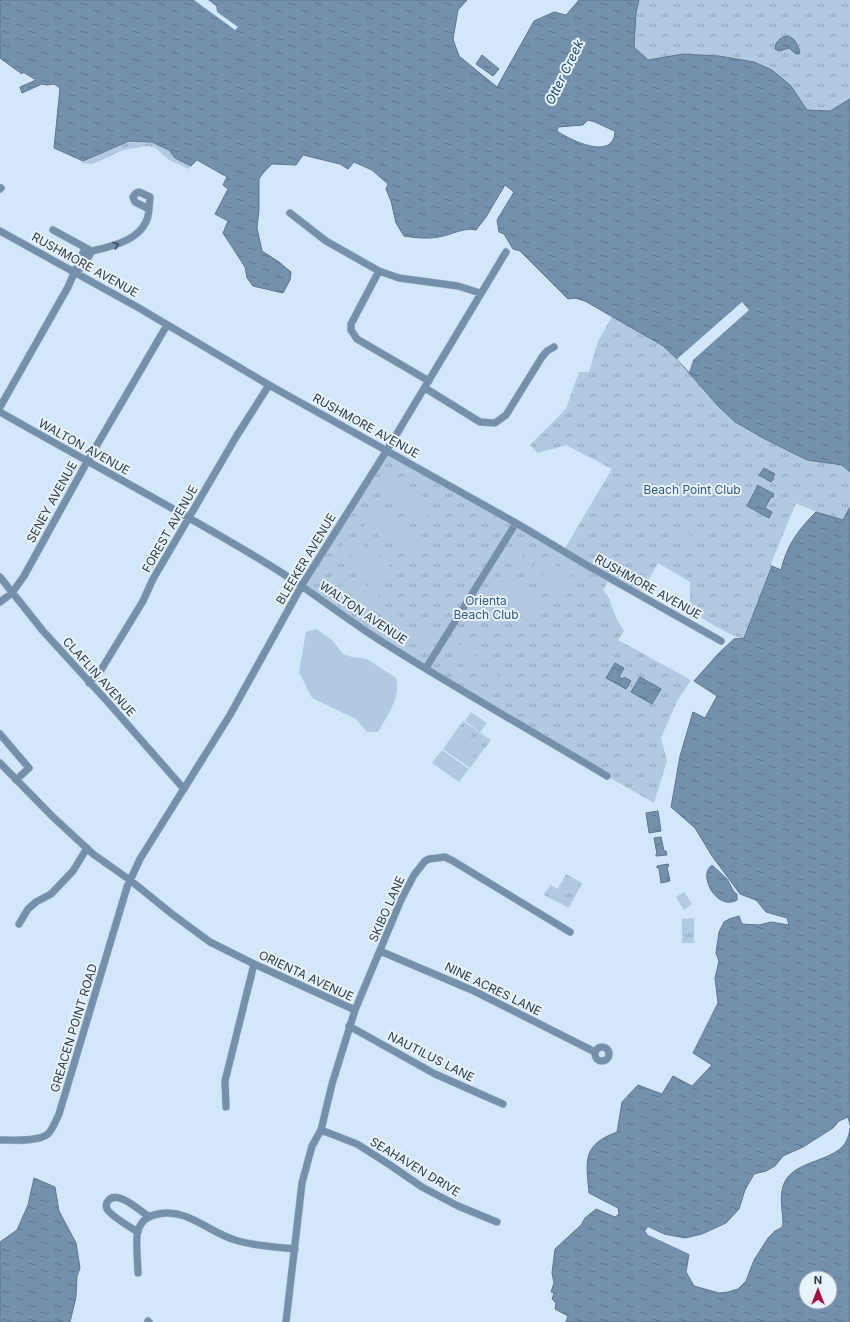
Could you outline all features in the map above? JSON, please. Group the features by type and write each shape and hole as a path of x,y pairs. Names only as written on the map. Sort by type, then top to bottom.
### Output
{"street":[{"path":"53,230 88,249 106,248 126,241 137,234 145,225 149,215 149,209"},
{"path":"290,213 326,240 379,271 400,278 458,286 480,292"},
{"name":"RUSHMORE AVENUE","path":"0,231 167,325 269,385 516,523 590,567 721,641"},
{"path":"0,408 75,273 83,266 88,249"},
{"name":"BLEEKER AVENUE","path":"130,880 140,859 230,715 302,585 425,388 480,292 506,252"},
{"path":"379,271 351,324 351,330 357,339 429,381"},
{"name":"SENEY AVENUE","path":"0,602 12,593 24,576 87,462 167,325"},
{"path":"425,388 480,422 495,423 506,415 542,357 547,351 554,347"},
{"name":"FOREST AVENUE","path":"89,682 101,670 143,601 153,579 269,385"},
{"name":"WALTON AVENUE","path":"0,412 189,518 302,585 379,640 607,776"},
{"path":"426,668 516,523"},
{"name":"CLAFLIN AVENUE","path":"0,577 43,631 184,789"},
{"path":"0,734 29,768 16,780"},
{"name":"ORIENTA AVENUE","path":"0,762 53,817 87,848 210,942 254,964 355,1010 332,1084 321,1130 312,1146 302,1183 286,1322"},
{"path":"19,924 28,909 36,902 51,894 73,871 87,848"},
{"name":"SKIBO LANE","path":"355,1010 401,900 414,875 425,861 429,859 445,857 453,861 570,932"},
{"name":"GREACEN POINT ROAD","path":"0,1140 22,1140 38,1138 46,1135 59,1114 130,880"},
{"name":"NINE ACRES LANE","path":"380,951 474,991 595,1052"},
{"path":"226,1107 225,1081 254,964"},
{"name":"NAUTILUS LANE","path":"349,1026 435,1074 503,1104"},
{"name":"SEAHAVEN DRIVE","path":"321,1130 357,1144 422,1187 453,1204 498,1222"},
{"path":"138,1232 110,1213 106,1208 106,1203 109,1199 113,1196 120,1197 148,1216 178,1214 186,1216 219,1234 234,1240 251,1244 295,1249"},
{"path":"138,1273 138,1232 148,1216"}],"green space":[{"path":"639,0 850,0 850,99 830,111 807,110 791,86 754,62 719,56 683,54 648,60 634,47 636,13"},
{"path":"129,141 152,142 169,150 175,158 191,166 189,169 169,160 156,148 148,146 123,150 93,164 80,163"},
{"path":"612,317 663,347 677,359 718,406 735,422 833,465 842,465 850,472 850,507 844,520 816,512 796,503 771,564 772,566 744,638 725,631 690,611 690,582 658,563 639,596 608,581 603,590 609,598 615,616 624,631 618,640 691,680 677,701 661,738 667,761 654,803 429,674 303,587 388,452 562,553 612,469 566,445 538,453 530,445 566,409 579,372 589,372 598,341"},
{"path":"390,477 399,482 388,502 379,497"},
{"path":"402,484 411,489 400,509 391,504"},
{"path":"414,491 423,496 412,516 402,511"},
{"path":"426,498 435,503 423,523 414,517"},
{"path":"374,508 383,513 373,533 363,528"},
{"path":"389,516 398,522 387,541 378,536"},
{"path":"400,523 410,528 399,548 390,543"},
{"path":"412,530 422,535 411,555 402,550"},
{"path":"683,531 698,540 694,547 679,539"},
{"path":"347,536 357,541 345,561 336,556"},
{"path":"359,543 368,548 357,567 348,562"},
{"path":"517,543 526,549 515,568 506,562"},
{"path":"371,549 380,554 369,574 360,569"},
{"path":"528,550 538,555 526,574 517,569"},
{"path":"383,556 392,561 381,581 371,575"},
{"path":"539,556 549,561 537,580 528,575"},
{"path":"550,562 560,568 548,587 539,581"},
{"path":"336,568 345,573 334,593 325,588"},
{"path":"562,568 571,574 560,593 550,588"},
{"path":"347,575 356,580 345,600 336,594"},
{"path":"496,576 505,581 494,601 485,595"},
{"path":"359,582 369,587 357,606 348,601"},
{"path":"507,582 517,588 505,607 496,602"},
{"path":"371,588 380,593 369,613 360,608"},
{"path":"518,588 528,594 517,613 507,608"},
{"path":"530,595 539,600 528,620 518,614"},
{"path":"398,615 405,620 397,635 389,631"},
{"path":"403,628 418,636 414,644 399,636"},
{"path":"316,629 332,640 343,654 367,659 396,678 397,692 393,706 378,732 367,732 356,719 312,698 299,672 306,632"},
{"path":"424,630 431,634 423,649 415,645"},
{"path":"471,642 473,650 456,655 454,646"},
{"path":"473,652 475,661 458,665 456,656"},
{"path":"480,661 482,670 465,674 463,665"},
{"path":"496,668 498,677 481,681 479,672"},
{"path":"471,712 487,723 480,732 465,721"},
{"path":"463,721 491,740 470,768 443,749"},
{"path":"463,729 472,734 459,753 451,747"},
{"path":"475,736 483,741 470,760 462,754"},
{"path":"442,750 469,769 459,782 432,763"},
{"path":"566,874 582,883 569,908 544,895 550,885 558,889"},
{"path":"684,892 692,904 684,910 676,897"},
{"path":"694,918 694,943 682,943 682,919"}],"water":[{"name":"Otter Creek","path":"0,0 467,0 458,10 453,39 459,56 497,87 534,21 554,12 566,15 579,0 639,0 636,13 634,47 648,60 683,54 719,56 754,62 772,70 791,86 807,110 830,111 850,99 850,472 842,465 807,460 735,422 718,406 677,359 663,346 585,301 575,298 568,299 520,251 513,249 504,234 499,232 497,220 514,192 505,185 486,217 476,230 462,230 435,238 417,238 404,236 396,223 391,201 386,189 388,184 372,170 354,162 348,169 340,164 303,155 296,165 272,164 259,179 259,210 257,228 262,251 291,272 290,280 283,293 253,286 247,278 245,267 223,233 228,221 215,214 228,189 223,185 227,177 197,160 191,166 175,158 169,150 152,142 129,141 83,161 54,148 60,88 54,84 42,84 22,93 20,87 36,80 23,72 22,74 0,58","holes":["588,120 615,131 613,140 607,145 600,147 590,146 571,139 557,131 558,127 583,125"]},
{"path":"786,36 795,41 800,52 799,54 796,54 789,48 779,51 775,49 778,41"},
{"path":"482,55 499,69 493,76 476,64"},
{"path":"764,468 775,474 771,482 759,475"},
{"path":"757,485 774,494 765,508 772,512 769,518 747,506"},
{"path":"850,507 850,1125 848,1117 839,1121 833,1128 803,1147 783,1156 775,1166 766,1171 754,1174 745,1190 739,1209 726,1223 702,1234 685,1238 664,1234 648,1227 645,1231 648,1235 689,1254 686,1272 694,1286 719,1293 738,1289 746,1281 754,1260 768,1238 783,1225 781,1195 785,1181 790,1174 798,1169 841,1148 846,1141 850,1128 850,1322 566,1322 568,1316 555,1309 556,1303 552,1299 554,1293 551,1292 554,1283 552,1273 555,1249 581,1225 585,1218 596,1209 615,1217 619,1214 618,1208 589,1193 587,1163 592,1148 597,1142 617,1132 622,1102 638,1085 662,1094 673,1076 692,1086 712,1065 693,1053 718,1003 715,978 719,961 716,953 719,932 724,922 739,916 742,924 759,925 771,922 789,925 787,918 766,912 756,900 740,894 712,856 695,828 671,807 680,756 693,712 705,718 717,696 694,681 718,654 734,639 744,638 772,566 781,570 786,553 794,538 816,512 843,520"},
{"path":"615,663 624,668 619,677 623,679 624,677 631,681 626,689 606,678"},
{"path":"640,677 661,689 652,704 631,692"},
{"path":"658,811 661,831 649,833 646,813"},
{"path":"661,837 664,851 666,851 667,855 656,856 657,854 654,838"},
{"path":"668,864 669,866 667,867 670,881 661,883 659,868 657,868 657,866"},
{"path":"712,865 727,879 734,892 737,894 737,900 725,902 715,896 711,891 707,879 707,873"},
{"path":"34,1178 55,1187 59,1211 76,1243 80,1268 77,1276 76,1297 70,1322 0,1322 0,1242 17,1230 28,1205"}],"pier":[{"path":"194,0 208,0 216,6 217,12 238,27 235,30"},
{"path":"742,302 749,310 693,360 689,372 677,359"},
{"path":"648,1227 669,1237 649,1230 648,1231 650,1234 690,1253 691,1257 689,1254 648,1235 645,1231"}],"park label":[{"name":"Beach Point Club","path":"692,490"},
{"name":"Orienta Beach Club","path":"486,608"}]}
